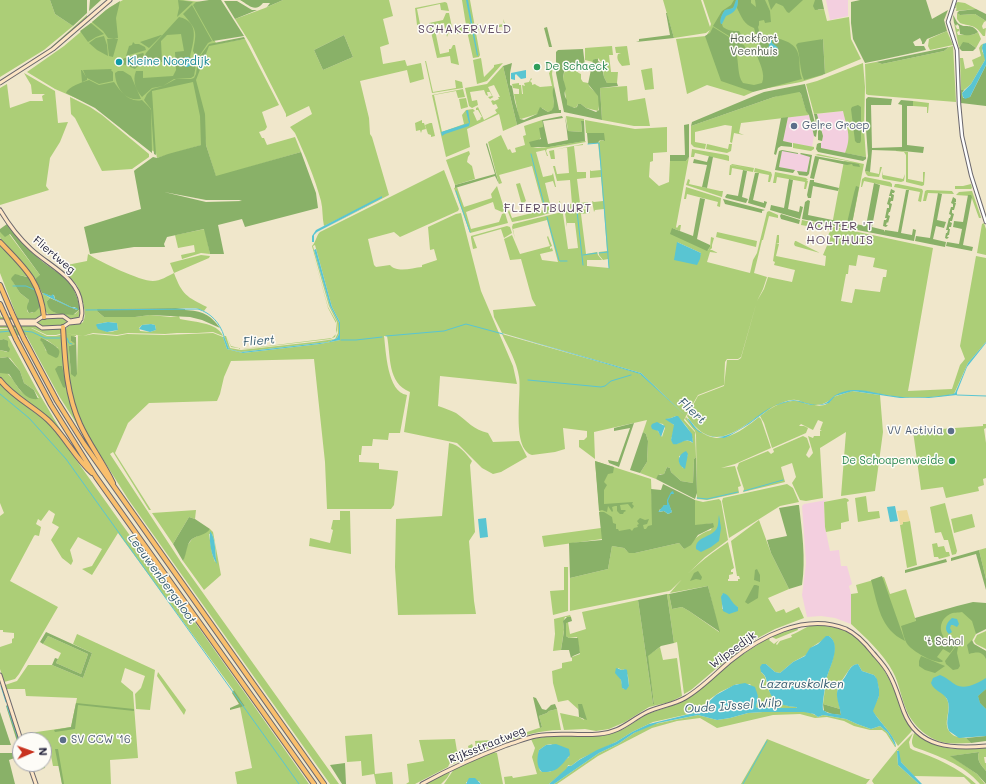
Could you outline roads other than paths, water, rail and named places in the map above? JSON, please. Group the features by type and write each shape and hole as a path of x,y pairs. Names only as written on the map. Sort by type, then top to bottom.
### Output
{"highway":[{"path":"0,242 24,267 34,280 40,296 44,316"},
{"path":"0,285 24,339 66,415 117,493 324,784"},
{"path":"0,304 16,339 51,405 96,477 314,784"},
{"path":"63,327 66,371 74,409 86,436 108,471 117,493"},
{"path":"0,380 9,390 48,420 59,432 84,467 96,477"}],"main road":[{"path":"0,83 48,53 110,0"},
{"name":"Fliertweg","path":"0,210 12,228 29,247 73,284 81,301 83,314 77,323 68,322 64,316 44,316 36,321 0,323"},
{"name":"Fliertweg","path":"0,323 36,324 42,328 63,327 68,322"},
{"name":"Wilpsedijk","path":"562,735 599,734 622,728 646,713 677,702 693,693 734,658 758,642 787,629 818,624 830,624 845,628 856,634 863,641 885,668 893,682 907,718 922,736 948,747 963,748 986,746"},
{"path":"0,674 18,732"},
{"name":"Rijksstraatweg","path":"422,784 476,757 525,739 542,735 562,735"},
{"path":"32,772 36,784"}],"street":[{"path":"955,0 948,23 957,53 959,104 963,140 970,176 986,222"}],"water":[{"path":"466,0 468,0 477,56"},
{"path":"736,0 738,0 738,3 736,8 731,14 726,16 721,24 720,22 722,15 725,10 733,8"},
{"path":"771,38 772,43 778,48 776,52 770,53 768,49"},
{"path":"986,43 986,65 970,97 965,99 962,93 971,84 985,60 982,48 983,44"},
{"path":"187,57 192,62 187,67 182,62"},
{"path":"526,70 526,78 521,79 516,74 515,80 511,79 511,73"},
{"path":"468,110 470,122 469,126 442,136 441,132 469,123 466,111"},
{"path":"382,196 382,198 317,232 314,235 314,242 312,242 312,236 316,230"},
{"path":"677,242 701,253 697,265 674,260"},
{"path":"316,249 332,307 340,322 340,340 320,344 243,353 227,349 224,336 229,349 241,352 328,342 337,338 339,334 339,323 330,306 314,250"},
{"path":"44,293 51,296 53,294 55,299 71,307 77,308 78,310 69,307 43,294"},
{"path":"108,322 117,323 118,330 107,332 98,329 96,325"},
{"path":"142,325 155,325 156,330 150,332 139,329"},
{"path":"502,333 641,373 686,416 640,374"},
{"path":"986,342 967,367 957,395 929,398 900,398 853,391 835,396 851,390 863,390 910,397 932,397 953,394 955,393 968,363"},
{"path":"835,396 829,403 818,405 827,402"},
{"path":"792,400 818,405 811,405 791,401 774,406"},
{"path":"772,407 749,424 729,436 724,438 710,436 718,437 735,432"},
{"path":"678,416 692,434 693,443 687,440 678,444 673,444 671,440 674,425 665,419"},
{"path":"687,418 699,431 706,435 699,432 693,427"},
{"path":"657,422 665,426 661,437 658,431 652,429 651,426"},
{"path":"686,451 688,454 685,469 680,465 679,457"},
{"path":"673,491 674,494 671,494 668,501 672,512 668,514 664,511 658,512 664,505 667,505 667,500 671,492"},
{"path":"895,506 898,521 890,522 887,507"},
{"path":"719,515 721,528 719,541 701,552 696,549 696,545 701,539 715,531 718,526"},
{"path":"486,518 488,537 480,538 478,519"},
{"path":"210,531 214,538 217,564 213,557 211,548"},
{"path":"723,593 726,594 738,607 738,611 729,614 723,611 721,597"},
{"path":"952,618 957,619 959,624 957,627 951,625 950,628 952,632 949,634 946,630 946,626"},
{"name":"Lazaruskolken","path":"826,636 829,636 833,640 835,651 827,676 823,710 828,713 841,715 837,695 838,687 850,669 858,664 862,671 874,675 877,679 879,696 873,711 893,738 896,747 888,733 880,726 871,729 846,719 823,715 818,717 814,714 804,712 763,712 748,713 717,720 698,715 658,723 634,733 618,744 599,753 554,784 549,784 568,766 571,766 597,750 616,742 649,724 698,712 716,695 734,685 745,683 755,687 758,696 756,707 758,708 797,708 780,703 773,698 768,689 766,678 761,672 760,667 762,664 766,664 775,672 780,673 793,662 805,656 810,648 818,644"},
{"path":"616,668 627,670 629,686 626,690 622,688 621,680 615,673"},
{"path":"940,675 956,685 963,687 975,684 986,678 986,689 978,696 980,703 986,709 986,736 959,738 949,731 947,723 949,707 947,699 932,686 931,683 933,678"},
{"path":"556,744 569,749 570,755 556,770 542,772 538,765 537,759 539,750 546,745"},
{"path":"897,751 899,751 901,762 922,784 919,784 898,765"},
{"path":"469,778 475,778 481,784 466,784"}],"waterway":[{"path":"588,144 599,143 609,268"},
{"path":"531,154 546,212"},
{"path":"456,191 470,232"},
{"path":"577,211 583,265"},
{"path":"547,217 559,260 567,261"},
{"path":"599,253 608,252"},
{"path":"583,255 597,253"},
{"name":"Fliert","path":"13,286 26,286 35,290"},
{"name":"Fliert","path":"86,310 198,309 207,313 214,319 224,336"},
{"name":"Fliert","path":"386,336 444,331 466,324 503,334"},
{"path":"0,332 11,331"},
{"path":"23,331 32,332 45,338 60,338"},
{"name":"Fliert","path":"341,340 382,337"},
{"path":"67,338 69,343 72,344"},
{"path":"528,380 601,387 605,386 611,381 631,375"},
{"name":"Leeuwenbergsloot","path":"0,394 29,418 66,459 299,784"},
{"path":"957,395 986,396"},
{"path":"744,491 783,480"},
{"path":"697,498 707,499 738,492"},
{"path":"1,686 6,702"},
{"path":"7,706 16,732"},
{"path":"743,784 767,741"}],"place":[{"name":"Kleine Noordijk","path":"119,62"},
{"name":"De Schaeck","path":"537,67"},
{"name":"Gelre Groep","path":"794,126"},
{"name":"VV Activia","path":"951,431"},
{"name":"De Schoapenweide","path":"952,461"},
{"name":"SV CCW '16","path":"63,740"}],"district":[{"name":"SCHAKERVELD","path":"465,29"},
{"name":"FLIERTBUURT","path":"548,208"},
{"name":"ACHTER 'T HOLTHUIS","path":"840,233"}],"park label":[{"name":"Hackfort Veenhuis","path":"754,45"},
{"name":"'t Schol","path":"944,642"}],"water label":[{"name":"Oude IJssel Wilp","path":"733,706"}]}
